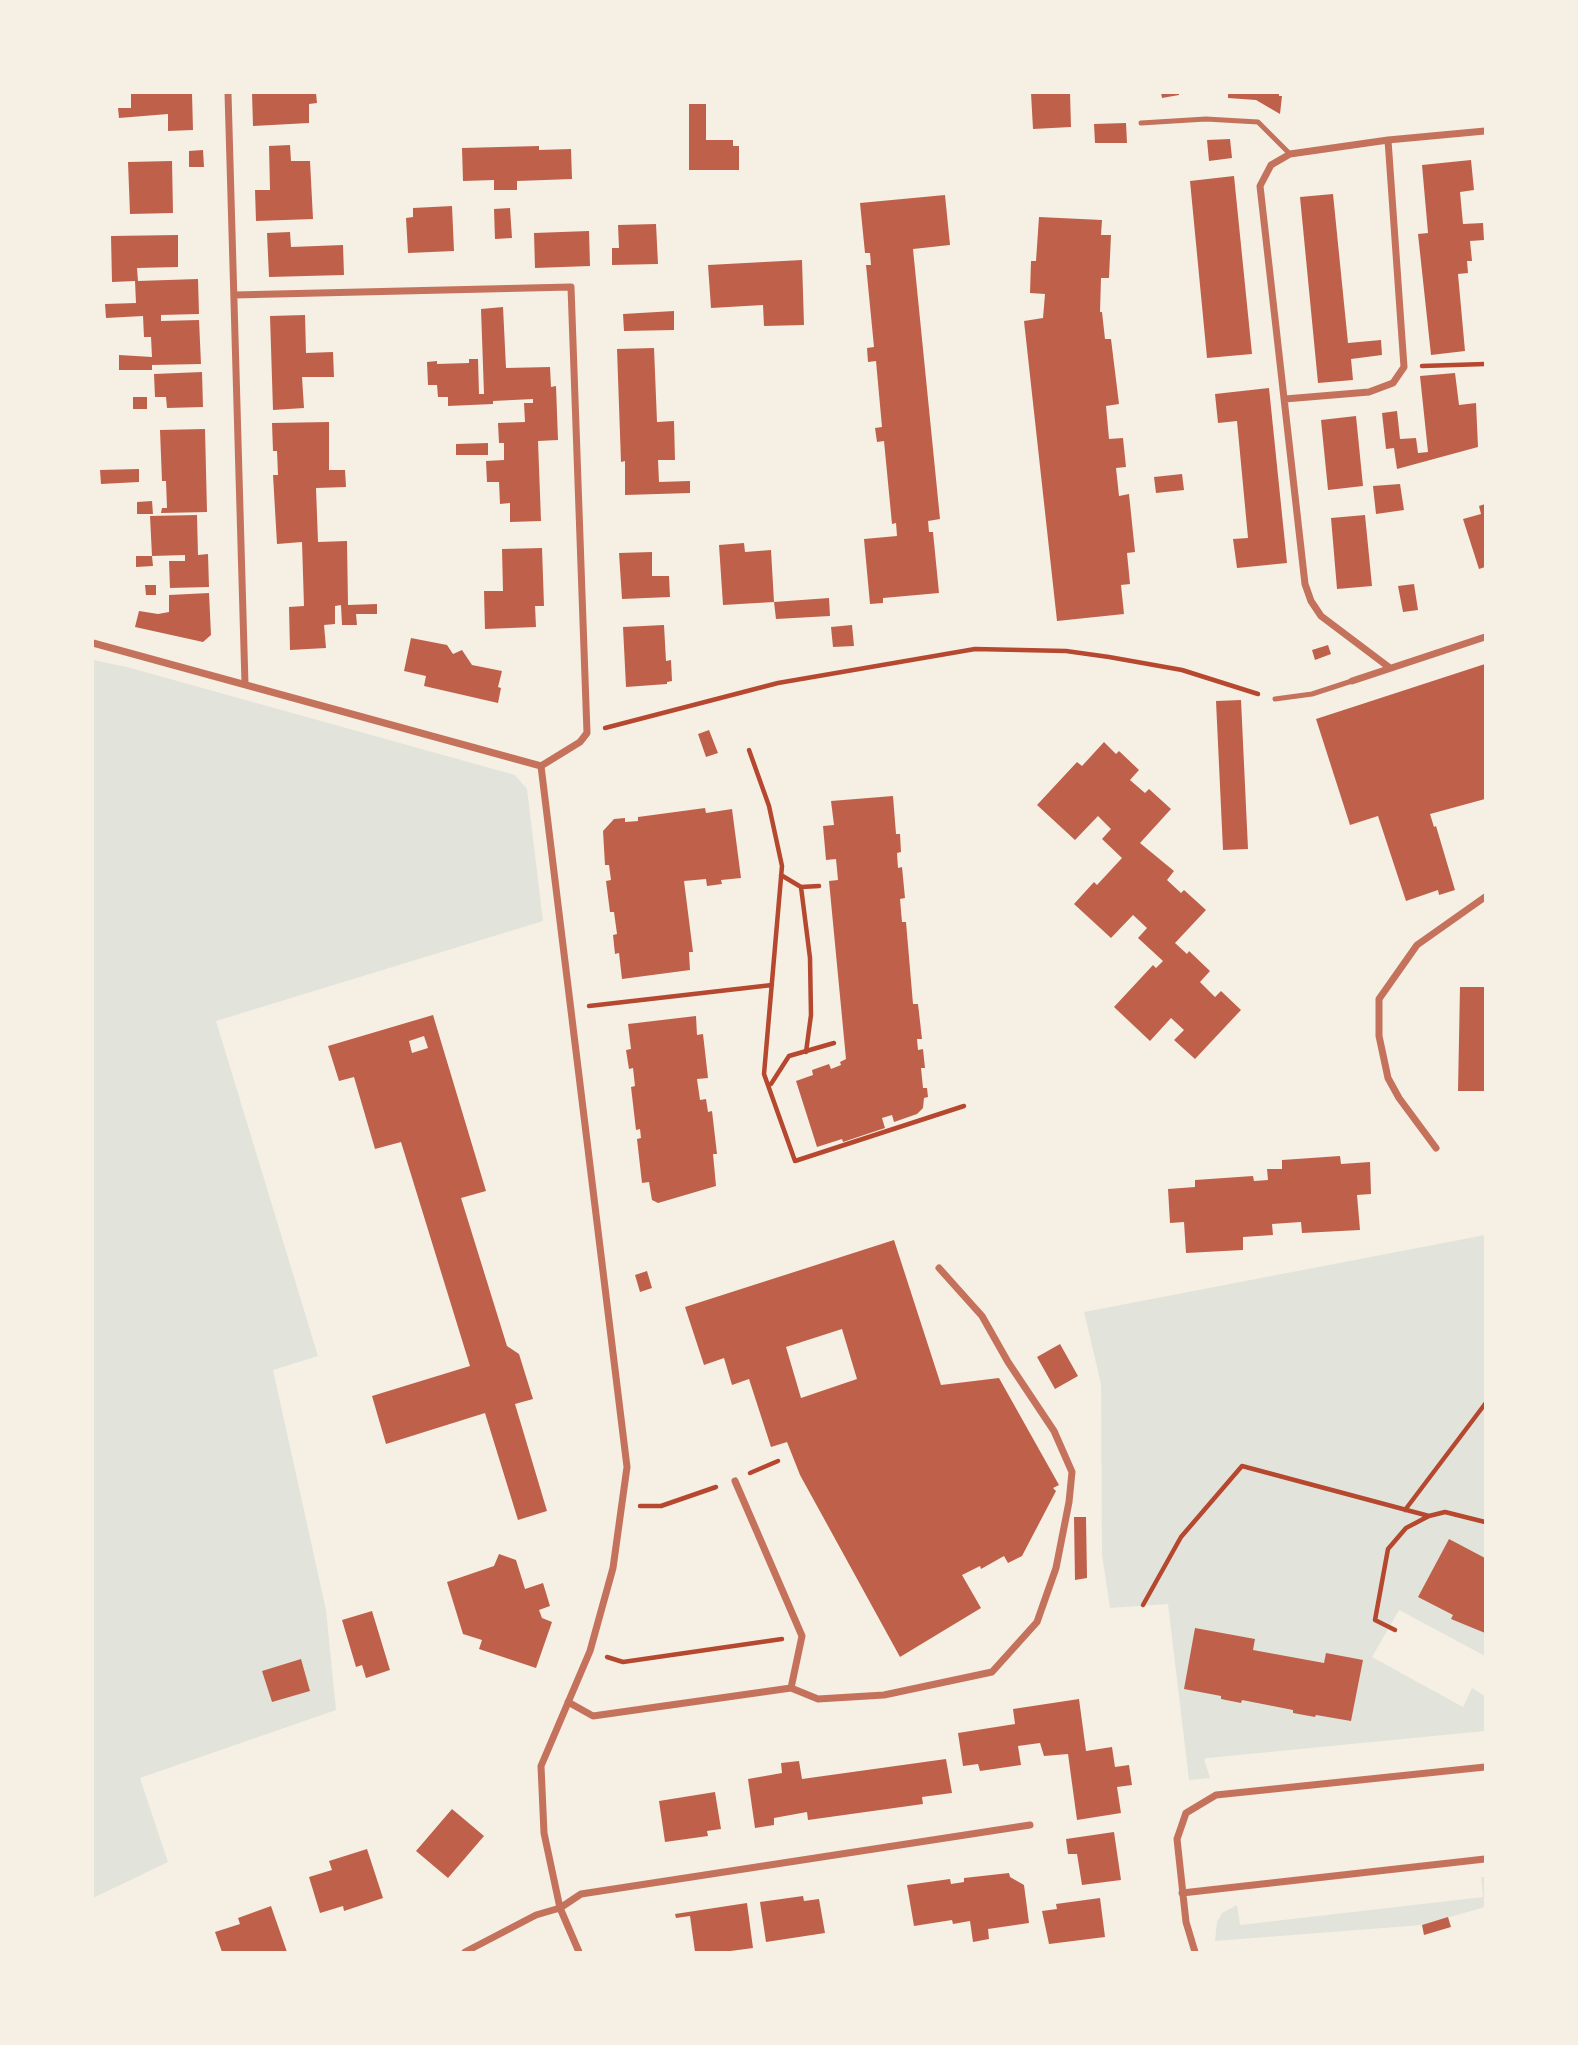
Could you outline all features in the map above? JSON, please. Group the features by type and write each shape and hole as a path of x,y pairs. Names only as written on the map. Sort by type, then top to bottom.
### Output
{"street":[{"path":"228,93 245,684"},
{"path":"1390,668 1321,616 1311,601 1305,584 1260,187 1270,165 1290,154 1485,131"},
{"path":"1285,399 1369,392 1393,383 1404,367 1388,141"},
{"path":"93,643 541,765 580,742 587,733 571,287 234,295"},
{"path":"1352,681 1485,637"},
{"path":"541,765 627,1467 613,1568 590,1651 541,1766 544,1833 560,1908 579,1952"},
{"path":"1436,1148 1399,1098 1388,1078 1379,1036 1380,999 1417,945 1485,897"},
{"path":"568,1702 593,1716 791,1688 818,1699 884,1695 992,1672 1037,1622 1056,1568 1072,1472 1054,1431 982,1316 939,1268"},
{"path":"735,1480 802,1636 791,1688"},
{"path":"1195,1952 1186,1922 1177,1839 1186,1813 1216,1795 1485,1767"},
{"path":"465,1952 536,1914 560,1908 581,1894 1030,1825"},
{"path":"1182,1894 1485,1859"}],"lane":[{"path":"1141,123 1206,119 1258,122 1290,154"},
{"path":"1275,699 1312,694 1352,681"}],"path":[{"path":"1404,367 1485,364"},
{"path":"587,733 778,683 975,649 1066,651 1110,657 1182,670 1275,699"},
{"path":"749,750 769,806 782,866 764,1074 795,1160 964,1106"},
{"path":"781,875 801,887 819,886"},
{"path":"801,887 810,958 811,1015 806,1052"},
{"path":"571,1008 772,985"},
{"path":"771,1084 789,1056 834,1043"},
{"path":"1405,1510 1485,1404"},
{"path":"622,1506 661,1506 735,1480 778,1461"},
{"path":"1143,1605 1181,1537 1242,1466 1429,1516"},
{"path":"1395,1630 1375,1620 1388,1549 1406,1528 1429,1516 1445,1512 1485,1522"},
{"path":"590,1651 623,1662 802,1636"}],"shaded area":[{"path":"93,660 127,667 515,775 527,789 543,921 216,1021 318,1356 273,1370 326,1610 336,1710 140,1778 168,1862 93,1898"},
{"path":"1485,1235 1485,1656 1399,1610 1372,1657 1463,1707 1472,1688 1485,1696 1485,1731 1208,1758 1204,1759 1210,1778 1189,1780 1168,1604 1110,1608 1102,1555 1101,1384 1084,1312"},
{"path":"1481,1877 1485,1877 1485,1907 1422,1925 1215,1941 1217,1922 1222,1913 1237,1905 1240,1925 1483,1897"}],"building":[{"path":"131,93 192,93 193,130 168,131 168,114 119,118 118,108 131,108"},
{"path":"252,93 316,93 317,103 309,104 309,123 253,126"},
{"path":"1031,93 1070,93 1071,127 1033,129"},
{"path":"1161,93 1179,93 1179,95 1162,98"},
{"path":"1228,93 1279,93 1279,96 1282,96 1280,114 1256,100 1228,98"},
{"path":"689,104 706,104 706,140 733,140 733,146 739,146 739,170 689,170"},
{"path":"1126,123 1127,143 1095,143 1094,124"},
{"path":"1230,139 1232,158 1209,161 1207,140"},
{"path":"290,145 291,161 310,161 313,219 256,221 255,190 270,190 269,146"},
{"path":"539,146 539,150 571,149 572,179 517,181 517,190 494,190 494,180 463,181 462,148"},
{"path":"203,150 204,167 189,167 189,151"},
{"path":"1471,160 1474,190 1460,192 1463,224 1483,223 1484,240 1470,241 1472,261 1467,261 1468,273 1458,274 1465,351 1431,355 1418,234 1428,233 1422,165"},
{"path":"172,161 173,213 130,214 128,162"},
{"path":"1234,176 1252,354 1207,358 1190,181"},
{"path":"1333,194 1348,343 1381,340 1382,355 1351,359 1353,380 1318,383 1300,197"},
{"path":"945,195 950,245 913,249 940,519 928,521 929,532 933,532 939,593 883,598 883,603 870,604 864,539 897,536 896,523 892,524 884,441 877,442 875,428 882,427 876,361 868,362 867,348 874,347 866,265 871,265 870,253 865,253 860,203"},
{"path":"452,206 454,251 408,253 406,218 413,217 413,208"},
{"path":"510,208 512,238 495,239 494,209"},
{"path":"1039,217 1102,220 1101,235 1111,235 1109,278 1101,278 1100,312 1105,339 1111,339 1119,404 1106,406 1109,439 1123,438 1126,467 1116,468 1119,496 1129,494 1135,552 1127,553 1130,584 1121,585 1124,614 1057,621 1024,321 1043,318 1045,294 1030,293 1031,261 1036,261"},
{"path":"656,224 658,264 612,265 612,248 619,248 618,225"},
{"path":"589,231 590,266 535,268 534,233"},
{"path":"290,232 291,247 343,245 344,275 269,277 267,233"},
{"path":"178,235 178,267 137,268 138,281 198,279 199,314 161,315 161,321 199,320 201,364 152,365 152,370 119,370 119,355 152,357 151,337 144,337 143,316 106,318 105,304 136,303 135,281 112,282 111,236"},
{"path":"802,260 804,325 764,326 763,305 711,308 708,265"},
{"path":"503,307 506,368 550,367 551,387 556,386 558,440 538,441 541,521 510,522 510,503 500,504 499,482 487,482 486,461 504,460 504,443 499,443 498,423 525,422 524,403 533,403 533,399 448,406 448,397 438,397 437,385 428,385 427,362 469,363 469,359 478,359 479,394 484,394 481,309"},
{"path":"674,311 674,330 624,331 623,314"},
{"path":"305,315 306,353 333,352 334,377 302,377 304,408 273,410 270,316"},
{"path":"654,348 657,422 674,421 675,460 658,460 659,482 690,481 690,493 625,495 625,461 621,462 617,349"},
{"path":"202,372 203,407 167,408 166,397 155,397 154,374"},
{"path":"1455,373 1459,405 1476,403 1478,447 1397,469 1394,448 1386,449 1382,413 1397,411 1400,439 1416,438 1418,453 1428,452 1420,376"},
{"path":"1269,388 1287,563 1237,568 1233,539 1248,538 1237,421 1218,423 1215,394"},
{"path":"133,397 147,397 147,409 133,409"},
{"path":"1356,416 1363,486 1328,490 1321,420"},
{"path":"329,422 329,470 345,470 346,487 316,488 318,542 347,541 348,605 377,604 377,614 356,614 357,625 342,625 341,605 335,606 335,624 324,625 326,648 290,650 289,607 304,606 302,542 277,544 273,475 278,475 277,451 273,451 272,423"},
{"path":"205,429 207,512 161,513 162,508 167,508 166,481 162,481 160,430"},
{"path":"488,443 488,455 456,455 456,444"},
{"path":"139,469 139,482 101,484 100,470"},
{"path":"1182,474 1184,490 1156,493 1154,477"},
{"path":"1400,484 1404,510 1376,514 1373,486"},
{"path":"152,501 153,514 137,514 137,502"},
{"path":"1485,504 1485,567 1479,569 1463,519 1481,514 1479,506"},
{"path":"197,515 198,555 208,554 209,587 170,588 169,561 185,561 185,555 152,556 150,516"},
{"path":"1365,515 1372,586 1337,589 1331,518"},
{"path":"744,543 745,552 771,550 774,602 723,605 719,545"},
{"path":"542,548 544,606 535,606 536,627 485,629 484,591 503,591 502,549"},
{"path":"652,552 652,576 669,576 670,597 622,599 619,553"},
{"path":"136,556 152,556 153,566 136,567"},
{"path":"1414,584 1418,610 1403,612 1398,586"},
{"path":"145,585 156,585 156,595 146,595"},
{"path":"209,593 211,635 203,642 135,627 139,611 158,614 169,612 169,595"},
{"path":"829,598 830,616 776,619 774,602"},
{"path":"664,625 666,661 671,660 672,681 667,684 626,687 623,627"},
{"path":"852,625 854,646 833,647 831,627"},
{"path":"411,638 447,645 453,654 462,650 472,665 502,671 498,703 424,686 426,676 404,671"},
{"path":"1328,645 1331,654 1315,660 1312,650"},
{"path":"1485,664 1485,799 1430,814 1455,890 1439,895 1438,890 1406,901 1378,816 1350,825 1316,719"},
{"path":"1241,700 1248,849 1223,850 1216,701"},
{"path":"709,730 718,753 706,757 698,734"},
{"path":"1104,742 1116,754 1119,751 1139,770 1130,780 1145,793 1149,789 1171,809 1140,843 1174,871 1167,880 1181,893 1184,890 1206,910 1175,943 1187,954 1189,951 1210,971 1200,982 1215,997 1221,991 1241,1010 1195,1059 1174,1040 1184,1030 1171,1018 1150,1041 1114,1007 1153,965 1156,968 1163,961 1138,938 1147,928 1133,915 1111,938 1074,904 1094,882 1097,885 1122,858 1102,839 1111,829 1098,816 1075,840 1037,805 1077,762 1082,766"},
{"path":"893,796 896,834 900,834 898,868 902,867 905,898 900,899 902,922 906,922 913,1004 918,1004 922,1039 917,1039 918,1050 923,1049 923,1088 927,1088 928,1097 924,1098 923,1108 917,1114 894,1122 892,1115 882,1118 885,1128 843,1142 842,1139 817,1147 796,1081 813,1075 812,1070 829,1064 831,1069 841,1065 840,1062 846,1059 829,881 838,880 836,859 826,860 823,826 834,825 831,801"},
{"path":"705,808 706,813 732,809 741,878 721,880 722,884 707,886 706,879 684,881 693,952 689,952 690,970 622,979 619,953 615,954 613,935 617,934 614,912 610,912 606,881 611,880 609,865 605,865 603,831 614,819 638,821 638,817"},
{"path":"1460,987 1485,987 1485,1091 1458,1091"},
{"path":"433,1015 486,1191 461,1198 507,1346 519,1354 533,1399 515,1404 547,1511 518,1520 485,1413 386,1444 372,1396 470,1366 401,1142 375,1149 354,1077 339,1081 328,1046","holes":["424,1036 428,1048 412,1053 409,1041"]},
{"path":"696,1016 697,1035 703,1034 708,1078 697,1079 700,1100 706,1099 708,1112 712,1111 717,1154 713,1154 716,1186 658,1203 652,1200 649,1182 642,1183 637,1139 641,1138 640,1129 636,1130 631,1087 635,1086 633,1068 629,1069 626,1050 631,1049 628,1024"},
{"path":"1340,1156 1341,1164 1370,1162 1371,1194 1357,1195 1360,1230 1302,1233 1301,1222 1272,1224 1273,1235 1243,1237 1243,1250 1186,1253 1184,1222 1170,1223 1168,1189 1195,1187 1195,1180 1253,1176 1254,1181 1268,1180 1267,1169 1282,1169 1282,1160"},
{"path":"894,1240 941,1385 999,1378 1059,1485 1053,1488 1056,1491 1022,1556 1008,1563 1004,1556 981,1569 980,1566 962,1575 981,1608 900,1657 800,1475 787,1442 771,1447 749,1379 732,1385 724,1358 704,1365 685,1307","holes":["842,1329 857,1379 801,1398 786,1347"]},
{"path":"647,1271 652,1288 640,1292 635,1275"},
{"path":"1060,1344 1078,1376 1055,1389 1037,1357"},
{"path":"1074,1517 1086,1517 1087,1578 1075,1580"},
{"path":"1449,1539 1485,1558 1485,1633 1451,1619 1453,1615 1418,1597"},
{"path":"499,1554 516,1560 525,1589 543,1583 550,1606 539,1610 542,1618 552,1622 536,1668 479,1649 482,1640 463,1634 447,1582 494,1566"},
{"path":"372,1611 390,1670 366,1678 362,1665 356,1667 342,1620"},
{"path":"1195,1628 1255,1639 1253,1650 1324,1663 1326,1653 1363,1660 1351,1721 1293,1713 1293,1710 1242,1700 1241,1703 1184,1689"},
{"path":"301,1659 310,1691 272,1702 262,1671"},
{"path":"1079,1699 1086,1751 1112,1747 1115,1767 1129,1765 1132,1785 1117,1787 1121,1813 1077,1820 1068,1754 1044,1756 1040,1743 1018,1746 1021,1765 980,1771 978,1764 963,1766 958,1733 1015,1724 1013,1709"},
{"path":"946,1759 952,1793 922,1797 923,1804 808,1820 807,1812 774,1818 774,1825 755,1828 748,1779 782,1773 781,1763 799,1761 802,1779"},
{"path":"715,1792 721,1829 707,1831 708,1836 665,1842 659,1801"},
{"path":"452,1809 484,1836 448,1878 416,1851"},
{"path":"1114,1832 1121,1880 1082,1885 1077,1854 1068,1854 1066,1839"},
{"path":"367,1849 383,1898 344,1911 343,1906 320,1913 309,1877 332,1870 329,1861"},
{"path":"1009,1873 1010,1877 1024,1885 1029,1923 988,1929 989,1939 973,1942 970,1921 953,1924 952,1920 914,1926 907,1885 950,1879 951,1884 964,1882 964,1878"},
{"path":"803,1896 804,1901 819,1899 825,1933 766,1942 760,1902"},
{"path":"1100,1898 1105,1937 1049,1944 1042,1911 1057,1909 1056,1904"},
{"path":"747,1903 753,1948 695,1952 690,1916 676,1918 675,1914"},
{"path":"271,1906 287,1952 222,1952 215,1932 240,1924 238,1918"},
{"path":"1448,1917 1451,1927 1424,1935 1422,1925"}]}
